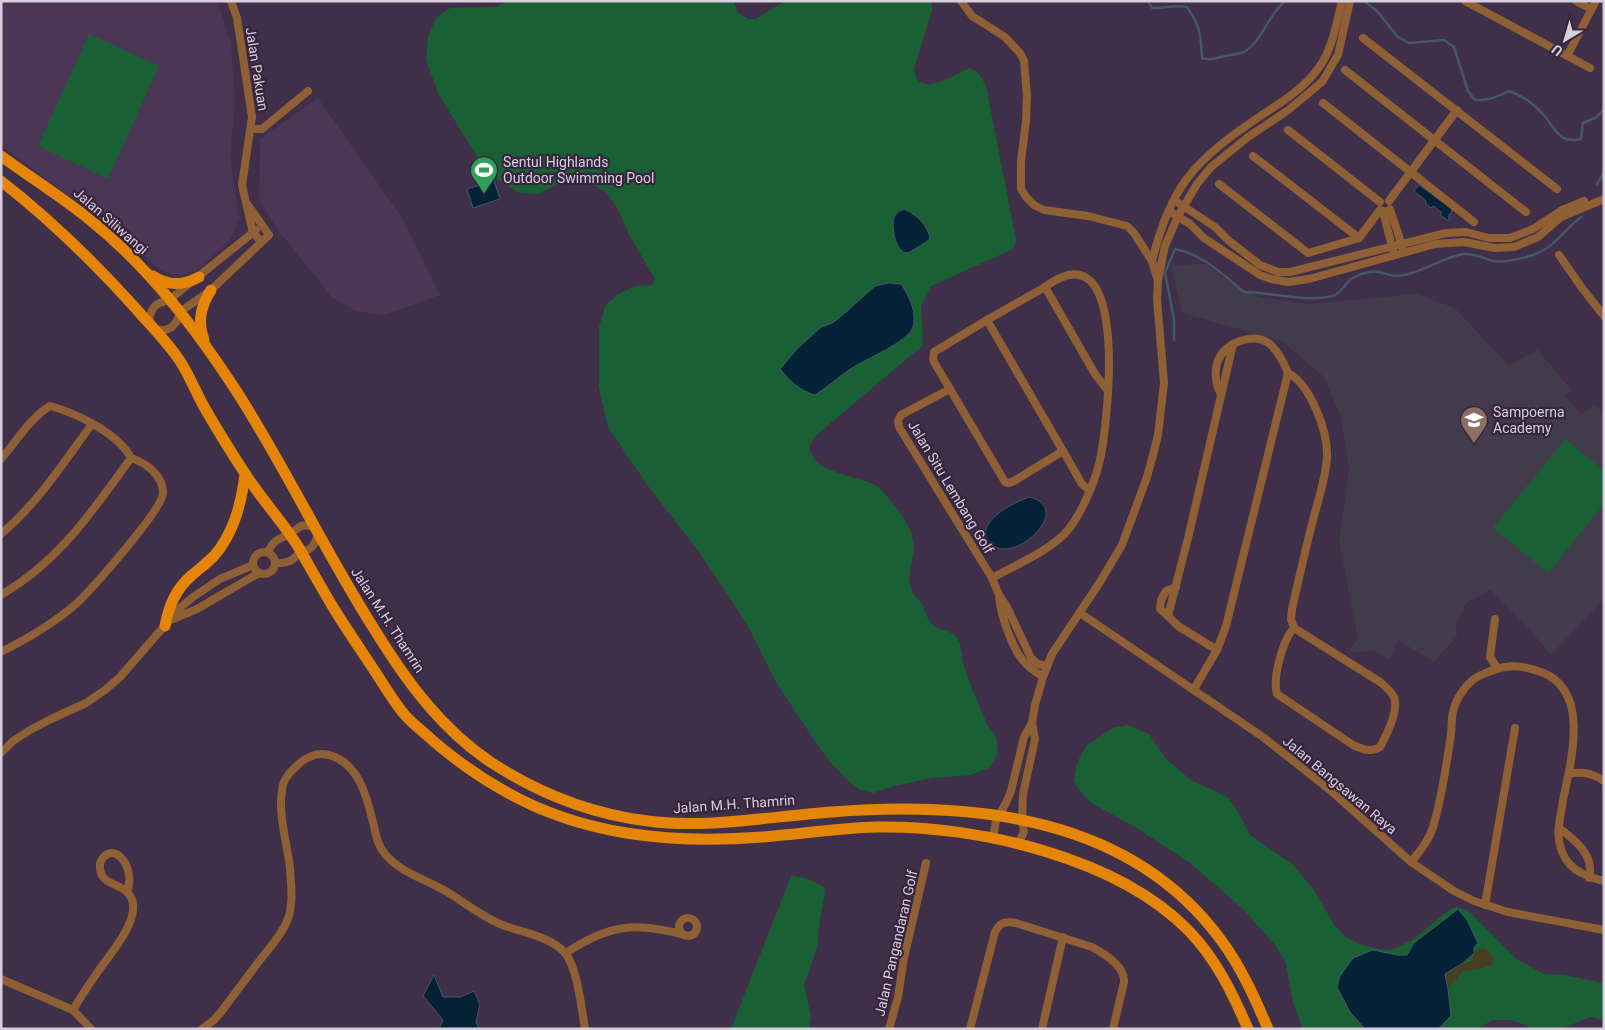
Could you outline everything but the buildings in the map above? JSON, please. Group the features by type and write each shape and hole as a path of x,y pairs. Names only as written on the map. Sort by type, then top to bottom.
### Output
{"main road":[{"name":"Jalan Siliwangi","path":"1,156 93,222 146,271 169,300"},
{"path":"1,181 64,234 114,284 179,360 245,475 290,534 335,611 405,716 437,745 468,768 502,790 533,806 567,820 639,836 676,840 761,837 878,827 920,828 1018,844 1072,860 1104,872 1136,888 1189,931 1211,958 1237,1003 1248,1029"},
{"path":"146,271 159,280 175,284 191,281 198,277"},
{"path":"209,350 200,326 202,306 212,290"},
{"path":"169,300 180,312"},
{"name":"Jalan M.H. Thamrin","path":"180,312 209,350 239,395 341,577 400,671 430,709 457,735 488,760 542,792 579,806 615,816 651,822 682,824 836,811 897,808 951,809 1022,819 1080,835 1130,859 1178,894 1207,922 1240,968 1256,998 1268,1029"},
{"path":"168,623 172,599 180,588 215,555 233,525 240,505 245,475"}],"street":[{"name":"Jalan Pakuan","path":"231,1 237,18 252,117 242,186 253,233"},
{"path":"961,1 972,16 997,30 1005,37 1020,53 1024,61 1027,96 1026,121 1020,162 1021,189 1026,197 1034,205 1044,210 1088,216 1127,226 1134,233 1152,261 1158,281"},
{"path":"1465,1 1590,68"},
{"path":"1576,1 1591,10"},
{"path":"1567,56 1596,1"},
{"path":"1152,261 1157,241 1169,211 1186,180 1200,164 1242,130 1287,98 1319,68 1329,50 1345,4"},
{"path":"993,839 994,826 1012,792 1024,737 1032,723 1047,666 1061,639 1080,613 1122,545 1148,477 1158,435 1164,383 1157,299 1158,281 1166,246 1178,216 1196,184 1211,167 1322,82 1338,55 1343,40 1345,4"},
{"path":"1363,38 1557,189"},
{"path":"1345,70 1526,212"},
{"path":"251,129 262,129 308,91"},
{"path":"1323,103 1474,222"},
{"path":"1219,184 1308,253 1359,238 1457,110"},
{"path":"1288,130 1384,206 1404,253"},
{"path":"1253,156 1359,238"},
{"path":"1174,200 1215,227 1228,240 1260,265 1278,272 1290,272 1446,234 1466,232 1490,238 1510,238 1533,229 1562,210 1604,194"},
{"path":"1169,211 1190,224 1204,238 1260,275 1288,282 1309,279 1435,244 1464,242 1494,248 1514,247 1538,237 1561,217 1604,199"},
{"path":"245,201 269,235 212,290 180,312 177,321 172,327 165,330 151,326 152,309 156,304 169,300 261,226"},
{"path":"1384,206 1394,256"},
{"path":"1190,224 1197,216"},
{"path":"253,233 261,241"},
{"path":"1222,249 1228,240"},
{"path":"1559,255 1582,288 1602,307 1604,316"},
{"path":"992,578 1053,544 1063,536 1075,519 1089,490 1102,452 1108,391 1108,335 1101,300 1095,286 1081,275 1068,274 934,352 933,359 1005,482 1009,484 1063,451"},
{"path":"1045,287 1095,374 1108,391"},
{"path":"987,320 1078,477 1089,490"},
{"path":"1221,395 1216,380 1217,363 1225,350 1233,344 1249,338 1261,339 1273,346 1278,351 1288,373 1297,379 1311,398 1324,432 1327,455 1323,480 1292,609 1292,619 1294,628 1380,682 1391,693 1395,701 1394,711 1384,741 1376,750 1366,750 1353,745 1277,694 1275,686 1286,638 1294,628"},
{"path":"1217,650 1178,626 1168,616 1233,344"},
{"path":"1194,689 1217,650 1230,613 1288,373"},
{"name":"Jalan Situ Lembang Golf","path":"950,389 901,415 898,424 992,578 998,595 999,610 1016,651 1026,664 1043,677"},
{"path":"1,459 44,409 50,406 66,410 92,424 118,442 127,450 132,458 150,468 158,478 163,491 161,501 141,529 114,563 76,604 44,628 1,652"},
{"path":"1,534 37,498 92,424"},
{"path":"1,595 28,578 72,537 132,458"},
{"path":"268,552 276,540 290,534 298,527 308,525 316,530 311,549 300,551 291,562 283,564 275,562"},
{"path":"259,573 253,565 255,555 261,552 268,552 275,562"},
{"path":"168,623 197,609 259,573 267,574 275,562"},
{"path":"1,753 30,730 86,703 105,690 120,677 192,597 225,577 253,565"},
{"path":"225,577 232,589"},
{"name":"Jalan Situ Lembang Golf","path":"998,595 1007,607 1031,658 1038,664 1047,666"},
{"name":"Jalan Bangsawan Raya","path":"1080,613 1146,659 1194,689 1294,760 1411,862 1454,891 1485,905 1528,917 1604,930"},
{"path":"1495,619 1490,657 1497,668"},
{"path":"1012,638 1021,636"},
{"path":"1411,862 1422,849 1433,829 1456,702 1475,678 1497,668 1522,666 1546,674 1565,690 1573,712 1574,725 1569,774 1559,828 1559,845 1574,869 1588,878 1604,881"},
{"path":"1018,844 1024,832 1022,819 1023,794 1035,739 1032,723"},
{"path":"1485,905 1515,728"},
{"path":"202,1029 221,1012 276,940 288,920 291,907 291,890 288,848 280,800 282,786 289,773 313,754 327,753 349,766 357,775 373,822 377,841 392,862 450,894 484,916 500,924 544,939 566,953 581,997 586,1029"},
{"path":"1569,774 1586,773 1595,775 1604,781"},
{"path":"1559,828 1570,836 1583,850 1590,864 1588,878"},
{"path":"73,1010 87,987 121,941 128,928 132,910 132,902 127,892 111,884 101,873 100,863 106,856 118,855 125,861 129,874 127,892"},
{"name":"Jalan Pangandaran Golf","path":"889,1029 898,996 904,958 926,863"},
{"path":"970,1029 995,932 1001,924 1007,921 1063,937 1098,950 1119,967 1124,977 1123,988 1113,1029"},
{"path":"566,953 607,931 624,927 648,927 684,935"},
{"path":"1042,1029 1063,937"},
{"path":"1,989 4,981 36,992 73,1010 92,1029"}],"shaded area":[{"path":"1,1 216,1 231,44 235,103 230,154 239,219 230,240 201,268 181,276 162,271 113,229 1,145"},
{"path":"318,98 402,218 440,295 384,315 355,311 331,296 278,230 259,200 260,139"},
{"name":"Sampoerna Academy","path":"1205,264 1231,283 1259,297 1307,304 1416,294 1455,308 1508,365 1538,350 1572,391 1564,396 1581,414 1595,405 1604,414 1604,599 1551,655 1529,629 1490,590 1466,603 1456,624 1457,636 1434,662 1398,640 1390,660 1374,651 1348,652 1358,639 1339,541 1349,470 1341,417 1324,377 1282,341 1182,313 1171,265"}],"green space":[{"path":"505,1 734,1 737,12 748,19 756,19 785,1 931,1 932,10 914,69 917,78 922,83 937,83 969,68 981,77 986,86 1016,240 1013,249 931,286 921,307 922,346 813,438 810,449 813,458 820,465 878,487 907,524 914,544 909,579 912,591 923,606 932,624 955,635 960,644 963,663 971,686 987,724 996,737 998,753 988,768 971,775 932,778 894,786 873,793 860,790 846,779 826,757 776,682 751,632 699,552 648,486 608,427 599,388 599,327 605,306 617,295 635,286 652,285 655,279 628,233 618,209 607,193 588,181 566,179 539,194 520,193 501,182 483,166 439,95 426,60 428,37 436,18 450,8 496,7"},
{"path":"89,34 159,66 108,179 38,146"},
{"path":"1565,439 1604,471 1604,504 1548,573 1493,528"},
{"path":"1128,725 1149,734 1167,760 1191,780 1227,797 1236,808 1250,835 1292,864 1314,890 1333,923 1344,936 1359,944 1391,950 1411,941 1449,910 1457,907 1467,910 1516,959 1544,974 1564,975 1604,983 1604,1020 1590,1017 1561,1029 1532,1029 1510,1020 1492,1020 1478,1029 1303,1029 1293,1003 1286,963 1275,945 1243,909 1190,863 1135,827 1093,804 1082,794 1074,781 1077,763 1086,746 1113,728"},
{"path":"791,876 804,878 824,887 825,894 817,948 804,985 811,1017 809,1029 731,1029"}],"sand":[{"path":"1485,948 1493,957 1492,965 1476,970 1463,971 1448,989 1444,974 1463,963 1472,961 1474,953 1478,949"}],"water":[{"name":"Sentul Highlands Outdoor Swimming Pool","path":"494,181 500,199 473,208 467,189"},
{"path":"1419,185 1452,209 1451,214 1449,214 1449,220 1441,216 1441,212 1433,206 1431,208 1414,191"},
{"path":"904,209 921,221 927,229 930,239 907,253 899,248 893,231 895,216"},
{"path":"889,283 901,284 909,299 914,316 913,327 910,333 886,350 852,368 815,395 796,385 780,369 797,349 820,328 834,322 875,286"},
{"path":"1030,497 1041,502 1046,510 1045,519 1041,527 1024,543 1014,548 1002,549 991,544 985,534 992,520 998,513"},
{"path":"1458,909 1467,920 1478,943 1474,948 1474,953 1463,963 1445,974 1451,1016 1438,1029 1365,1029 1350,1012 1337,987 1340,976 1353,958 1373,950 1407,955 1414,943"},
{"path":"434,975 443,997 460,997 474,991 480,1004 476,1022 479,1029 439,1029 443,1020 423,996"}],"waterway":[{"path":"1148,1 1152,8 1187,7 1195,19 1199,31 1202,58 1208,59 1244,52 1251,47 1274,13 1285,1"},
{"path":"1364,1 1377,11 1398,37 1409,43 1444,40 1454,47 1468,91 1475,100 1493,98 1509,91 1514,93 1535,106 1558,134 1573,140 1581,139 1583,123 1595,118 1604,110"},
{"path":"1597,184 1604,173"},
{"path":"1174,340 1174,319 1165,273 1175,249 1204,260 1244,292 1314,298 1335,295 1351,279 1373,271 1395,276 1407,275 1448,258 1463,254 1475,255 1493,261 1509,261 1528,257 1550,246 1581,217"}],"place":[{"name":"Sentul Highlands Outdoor Swimming Pool","path":"484,194"},
{"name":"Sampoerna Academy","path":"1474,444"}]}
